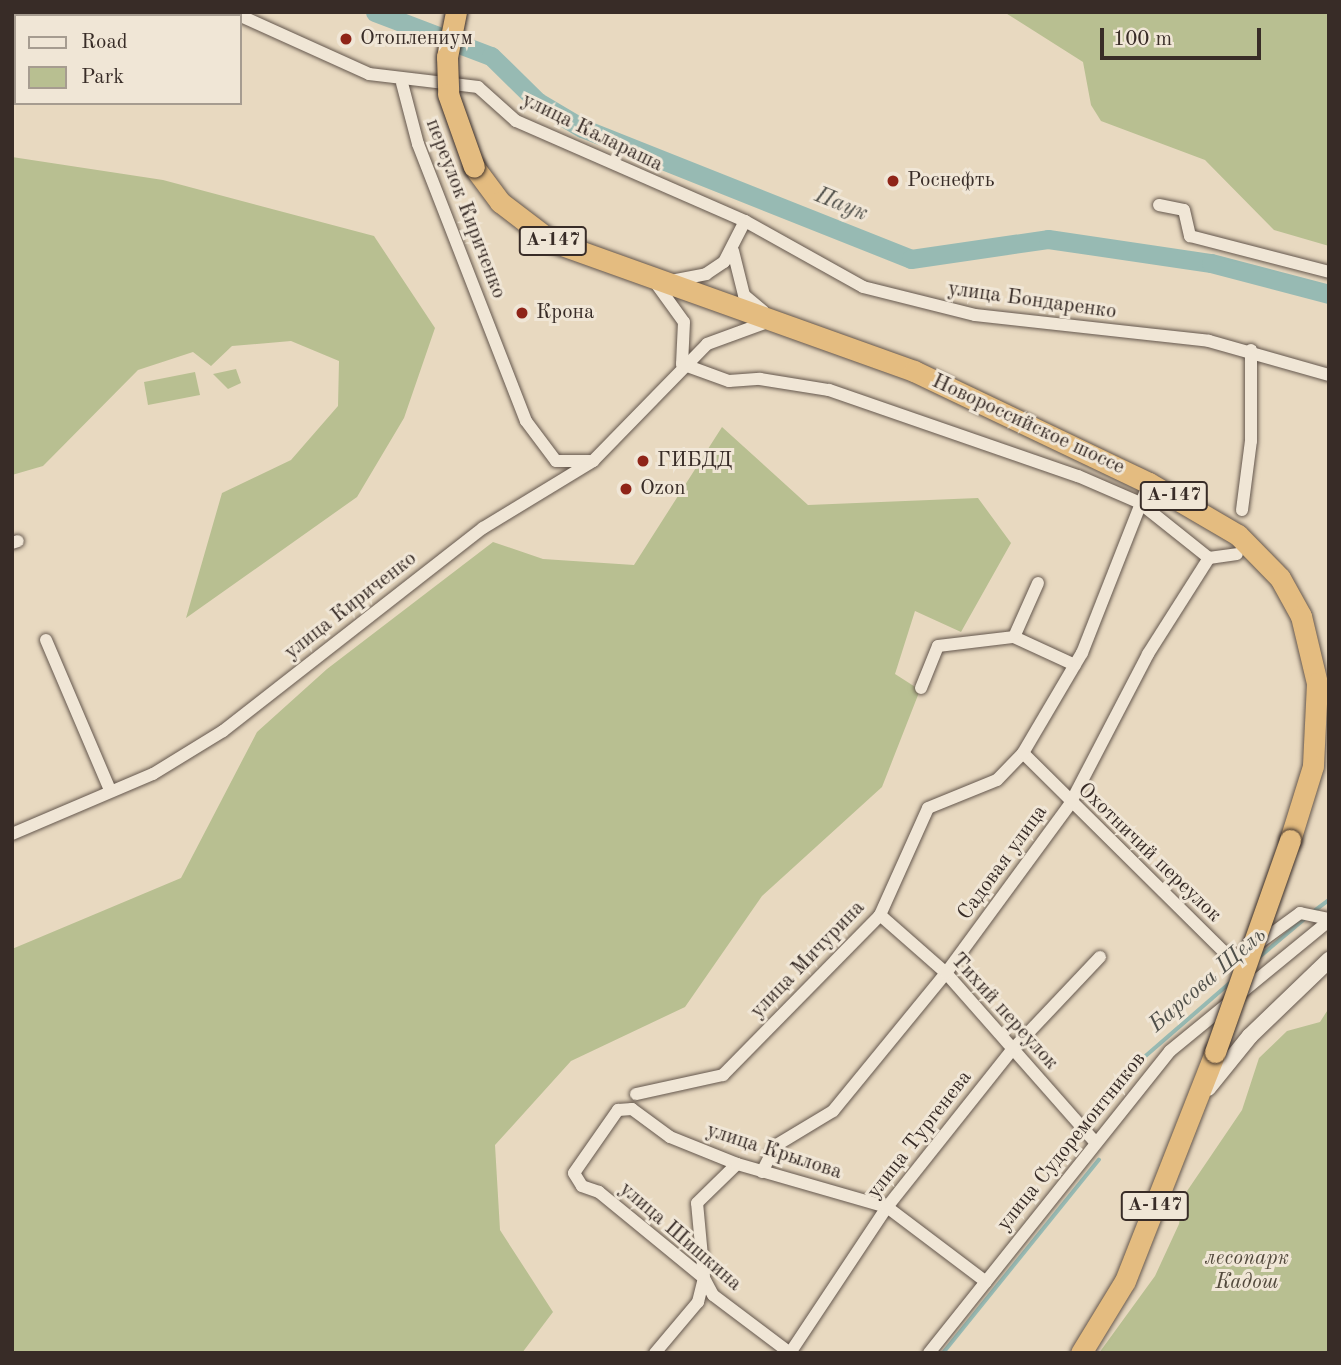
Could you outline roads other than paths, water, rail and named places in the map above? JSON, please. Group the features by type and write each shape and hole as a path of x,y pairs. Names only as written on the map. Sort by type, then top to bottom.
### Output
{"highway":[{"name":"Новороссийское шоссе","path":"456,12 448,94 474,167 519,221 569,249 654,282 914,371 1149,483 1259,552 1301,616 1317,683 1319,727 1290,840 1190,1117 1125,1281 1081,1353"}],"main road":[{"name":"Новороссийское шоссе","path":"1190,1117 1228,1060 1329,960"}],"street":[{"path":"242,16 402,83"},
{"name":"улица Калараша","path":"402,83 432,77 478,87 516,121 745,220"},
{"name":"переулок Кириченко","path":"402,83 418,144 526,421 556,461 593,461"},
{"path":"1159,205 1184,210 1190,236 1329,272"},
{"path":"745,220 733,251 706,274 654,282 684,322 682,363 729,382 760,379 829,390 1140,503 1209,558 1237,554"},
{"name":"улица Бондаренко","path":"745,220 846,279 918,304 1251,349 1329,375"},
{"path":"733,251 744,295 774,322"},
{"name":"улица Кириченко","path":"12,834 110,790 153,774 223,731 483,528 593,461 682,363 733,330 774,322"},
{"path":"1242,510 1251,441 1251,349"},
{"name":"улица Мичурина","path":"635,1094 723,1075 880,915 928,808 997,780 1023,753 1075,665 1149,483"},
{"name":"Садовая улица","path":"762,1172 775,1146 833,1111 946,973 1070,804 1148,654 1209,558"},
{"path":"1014,637 1038,583"},
{"path":"921,688 938,646 1014,637 1075,665"},
{"path":"46,640 110,790"},
{"name":"Охотничий переулок","path":"1023,753 1070,804 1234,958 1300,913 1325,918"},
{"name":"Тихий переулок","path":"880,915 946,973 1094,1141"},
{"name":"улица Судоремонтников","path":"929,1353 1094,1141 1170,1051 1325,918"},
{"name":"улица Тургенева","path":"790,1353 887,1207 1012,1050 1100,957"},
{"name":"улица Крылова","path":"618,1110 632,1109 670,1137 737,1164 887,1207 986,1282"},
{"name":"улица Шишкина","path":"618,1110 574,1173 582,1186 599,1192 704,1278 713,1295 790,1353"},
{"path":"655,1353 698,1302 704,1278 697,1203 737,1164"}],"waterway":[{"name":"Паук","path":"375,12 491,56 538,102 582,128 911,259 1048,239 1211,263 1329,294"},
{"name":"Барсова Щель","path":"1313,912 1329,900"},
{"name":"Барсова Щель","path":"1257,959 1307,917"},
{"name":"Барсова Щель","path":"1119,1093 1126,1073 1230,983"},
{"name":"Барсова Щель","path":"943,1353 1099,1160"}],"place":[{"name":"Отоплениум","path":"346,39"},
{"name":"Роснефть","path":"893,181"},
{"name":"Крона","path":"522,313"},
{"name":"ГИБДД","path":"643,461"},
{"name":"Ozon","path":"626,489"}],"park label":[{"name":"лесопарк Кадош","path":"1247,1271"}]}
